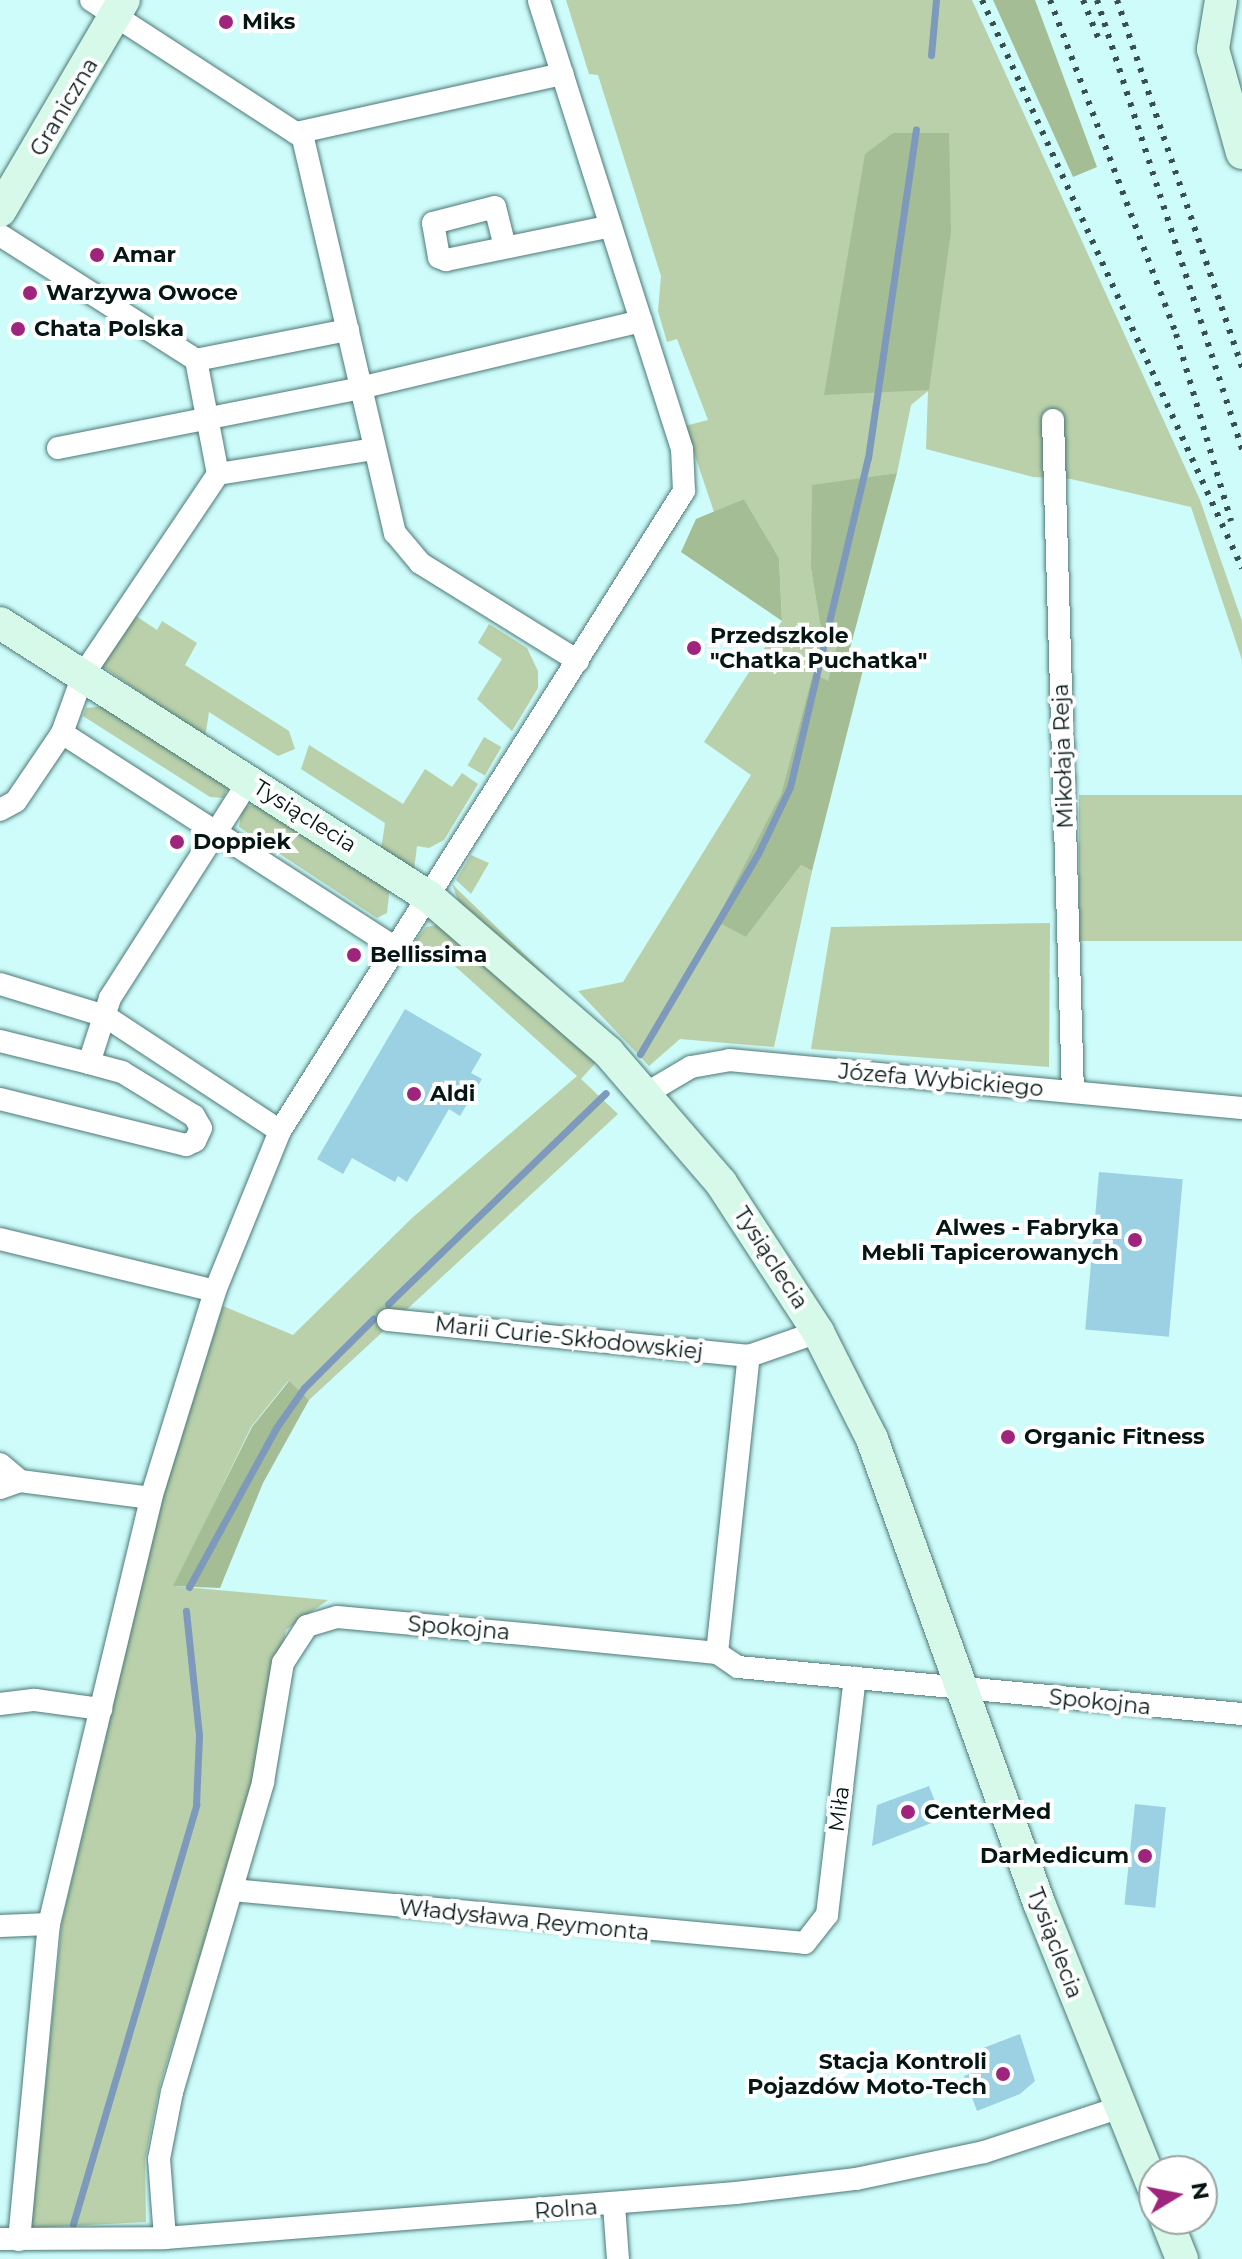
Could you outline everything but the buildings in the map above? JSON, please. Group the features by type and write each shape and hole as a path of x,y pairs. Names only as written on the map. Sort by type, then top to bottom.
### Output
{"street":[{"path":"10,2239 49,1924 151,1498 215,1291 280,1131 676,509 685,481 682,449 539,0"},
{"path":"1221,0 1213,49 1242,153"},
{"path":"110,5 302,134 395,533 415,558 578,661"},
{"name":"Graniczna","path":"0,211 110,5"},
{"path":"302,134 563,74"},
{"path":"505,247 611,226"},
{"path":"0,235 196,360 348,330"},
{"path":"58,448 360,388 641,321"},
{"path":"0,810 16,801 62,733 83,675 218,474 196,360"},
{"name":"Mikołaja Reja","path":"1053,420 1073,1092"},
{"path":"218,474 374,449"},
{"name":"Tysiąclecia","path":"0,623 429,897 557,1003 647,1093 747,1219 818,1332 890,1481 962,1688 1140,2155"},
{"path":"62,733 395,948"},
{"path":"89,1063 105,1016 249,781"},
{"path":"0,984 105,1016 280,1131"},
{"path":"0,1041 122,1072 194,1116 199,1136 186,1145 0,1099"},
{"name":"Józefa Wybickiego","path":"647,1093 691,1067 729,1060 1242,1108"},
{"path":"0,1239 215,1291"},
{"name":"Marii Curie-Skłodowskiej","path":"388,1320 749,1356 818,1332"},
{"path":"717,1653 749,1356"},
{"path":"0,1464 10,1484 151,1498"},
{"name":"Spokojna","path":"165,2238 159,2186 163,2129 263,1782 283,1663 307,1626 337,1617 717,1653 738,1667 1242,1714"},
{"name":"Miła","path":"814,1938 827,1915 855,1678"},
{"path":"0,1704 35,1700 101,1709"},
{"name":"Władysława Reymonta","path":"232,1890 791,1946 814,1938"},
{"path":"0,1926 49,1924"},
{"name":"Rolna","path":"10,2239 165,2238 614,2205 916,2167 1034,2140 1121,2107"},
{"path":"614,2205 618,2259"},
{"path":"1172,2235 1182,2259"}],"green space":[{"path":"566,0 972,0 1200,500 1242,621 1242,660 1191,507 1071,479 1033,477 926,449 928,391 911,405 897,473 831,483 811,569 821,628 840,633 828,682 813,674 781,794 758,846 746,937 801,865 812,871 774,1047 680,1039 649,1066 578,991 623,982 751,775 704,742 782,621 779,558 744,499 714,512 685,426 708,420 677,339 667,342 658,311 661,276 598,75 589,74"},
{"path":"993,0 1035,0 1097,167 1073,177"},
{"path":"893,133 949,133 951,232 929,390 824,395 865,154"},
{"path":"897,473 848,656 864,666 812,871 801,865 746,937 716,921 781,794 813,673 828,681 840,633 821,629 811,569 812,485"},
{"path":"744,499 779,558 782,621 681,552 696,519"},
{"path":"133,614 157,630 162,621 197,643 185,665 289,731 295,749 278,756 209,712 205,738 102,666"},
{"path":"489,624 527,648 538,671 538,688 512,731 477,699 502,659 478,643"},
{"path":"106,706 227,786 224,798 210,797 83,716 86,708"},
{"path":"484,737 501,747 485,776 468,766"},
{"path":"309,745 403,804 425,769 452,787 462,773 478,784 444,840 429,848 417,846 414,870 381,850 385,823 301,769"},
{"path":"1079,795 1242,795 1242,941 1079,941"},
{"path":"262,804 390,886 387,913 377,918 239,827 242,807"},
{"path":"471,855 489,863 471,894 456,880"},
{"path":"452,884 553,982 460,906"},
{"path":"1050,923 1049,1067 811,1049 831,927"},
{"path":"442,924 599,1059 581,1079 618,1114 309,1400 288,1381 251,1427 174,1586 328,1600 286,1630 258,1769 160,2085 145,2160 146,2222 31,2228 62,1921 162,1498 223,1306 293,1335 412,1218 577,1076 436,949 423,952 412,945 426,927"},
{"path":"289,1381 309,1400 263,1483 220,1588 173,1586 252,1427"}],"waterway":[{"path":"931,55 936,0"},
{"path":"640,1054 758,854 790,787 868,458 916,129"},
{"path":"388,1304 606,1093"},
{"path":"189,1587 276,1428 304,1388 373,1319"},
{"path":"73,2224 196,1805 199,1735 186,1611"}],"railway":[{"path":"982,0 1242,568"},
{"path":"1050,0 1176,334 1231,521"},
{"path":"1083,0 1099,40"},
{"path":"1097,0 1242,450"},
{"path":"1117,0 1242,368"}],"place":[{"name":"Miks","path":"226,22"},
{"name":"Amar","path":"97,255"},
{"name":"Warzywa Owoce","path":"30,293"},
{"name":"Chata Polska","path":"18,329"},
{"name":"Przedszkole \"Chatka Puchatka\"","path":"694,648"},
{"name":"Doppiek","path":"177,842"},
{"name":"Bellissima","path":"354,955"},
{"name":"Aldi","path":"414,1094"},
{"name":"Alwes - Fabryka Mebli Tapicerowanych","path":"1135,1240"},
{"name":"Organic Fitness","path":"1008,1437"},
{"name":"CenterMed","path":"908,1812"},
{"name":"DarMedicum","path":"1145,1856"},
{"name":"Stacja Kontroli Pojazdów Moto-Tech","path":"1003,2074"}]}
